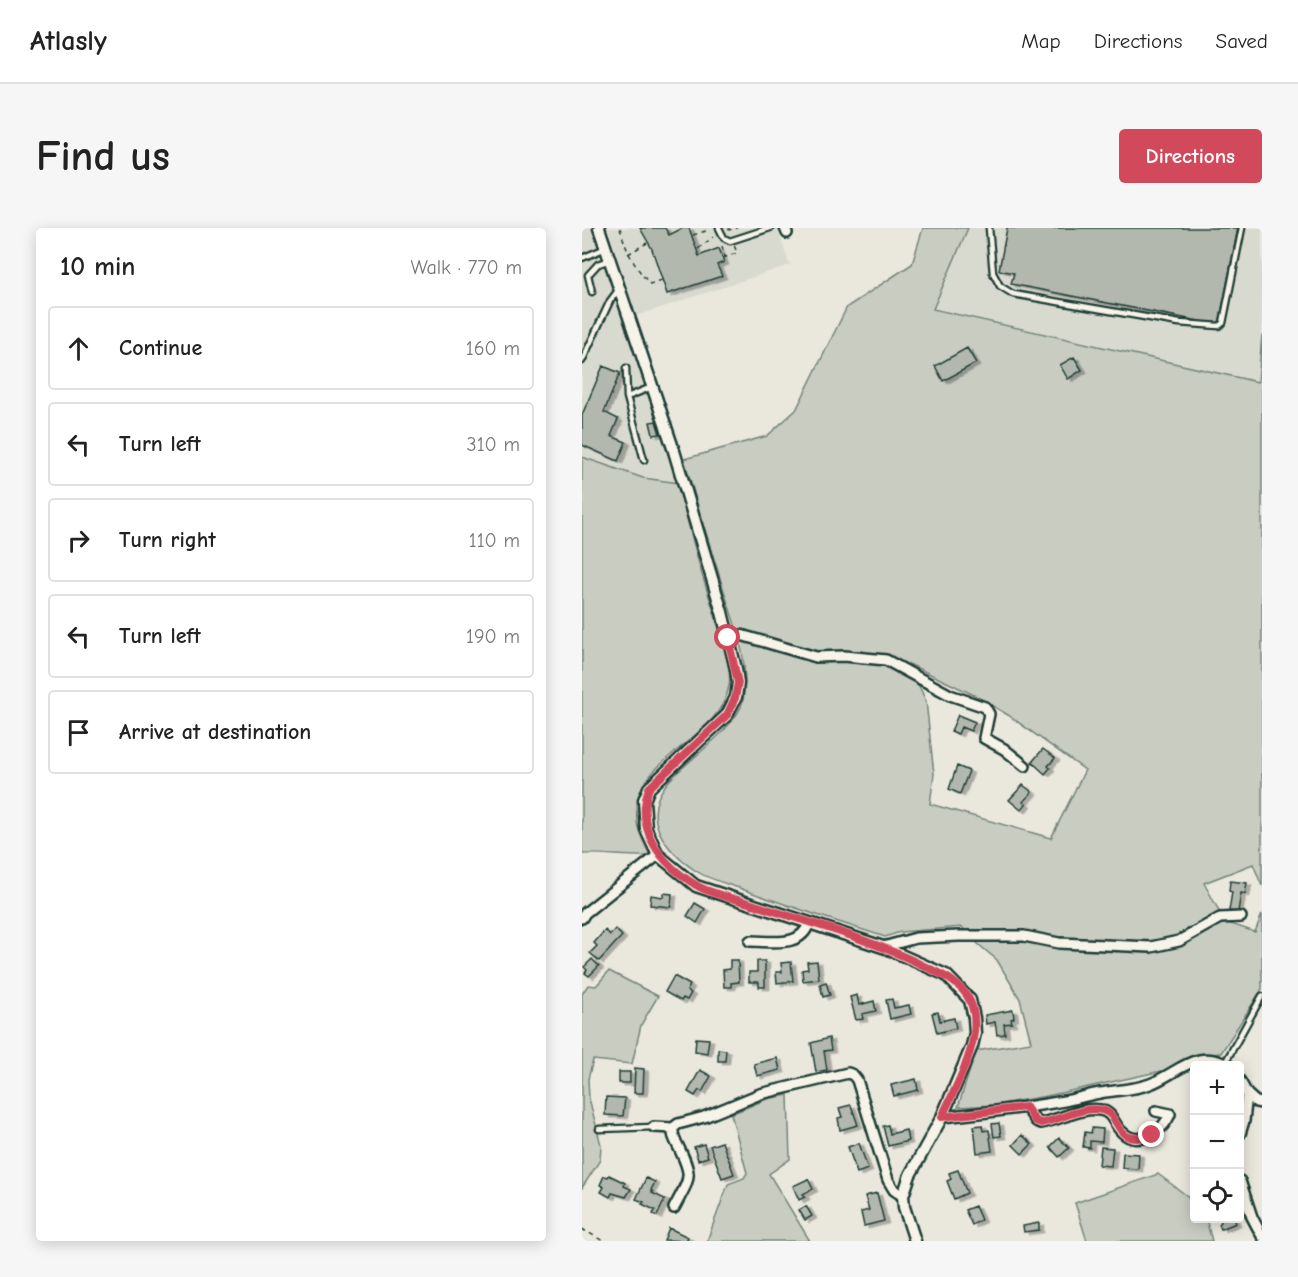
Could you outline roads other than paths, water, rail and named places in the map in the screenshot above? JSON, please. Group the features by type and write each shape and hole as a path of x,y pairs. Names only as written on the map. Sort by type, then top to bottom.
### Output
{"street":[{"path":"599,228 674,451 728,638 738,683 735,698 727,715 649,788 644,800 646,829 658,855 696,886 883,947 946,975 969,1000 975,1033 972,1046 942,1117 910,1175 903,1196 904,1207 915,1241"},
{"path":"728,638 741,635 816,657 844,656 886,660 950,695 985,707 989,714 984,738 1004,749 1025,766"},
{"path":"582,918 585,913 658,855"},
{"path":"883,947 916,938 959,936 1024,936 1059,944 1151,947 1179,941 1220,918 1241,917"},
{"path":"750,941 795,941 805,933 809,923"},
{"path":"1193,1061 1208,1058 1218,1061"},
{"path":"942,1117 1026,1107 1143,1087 1162,1080 1190,1063"},
{"path":"654,1127 673,1128 678,1124 704,1117 760,1094 848,1073 857,1080 888,1180 894,1190 903,1196"},
{"path":"1244,1089 1256,1101 1262,1103"},
{"path":"1244,1121 1247,1094"},
{"path":"1026,1107 1035,1121 1041,1123 1082,1111 1102,1110 1108,1112 1121,1132 1134,1138 1152,1135 1165,1125 1170,1114 1156,1111"},
{"path":"673,1128 672,1135 688,1167 688,1180 674,1208"},
{"path":"1244,1195 1262,1236"}],"lane":[{"path":"719,228 724,238 730,241 770,228"},
{"path":"989,228 993,273 1000,286 1013,294 1179,322 1219,326 1224,322 1242,228"},
{"path":"582,258 606,248"},
{"path":"592,292 588,275 598,264 610,260"},
{"path":"582,361 610,301 619,289"},
{"path":"626,368 627,397 644,460"},
{"path":"627,397 652,387"},
{"path":"1229,1061 1262,996"},
{"path":"599,1129 654,1127"}]}
